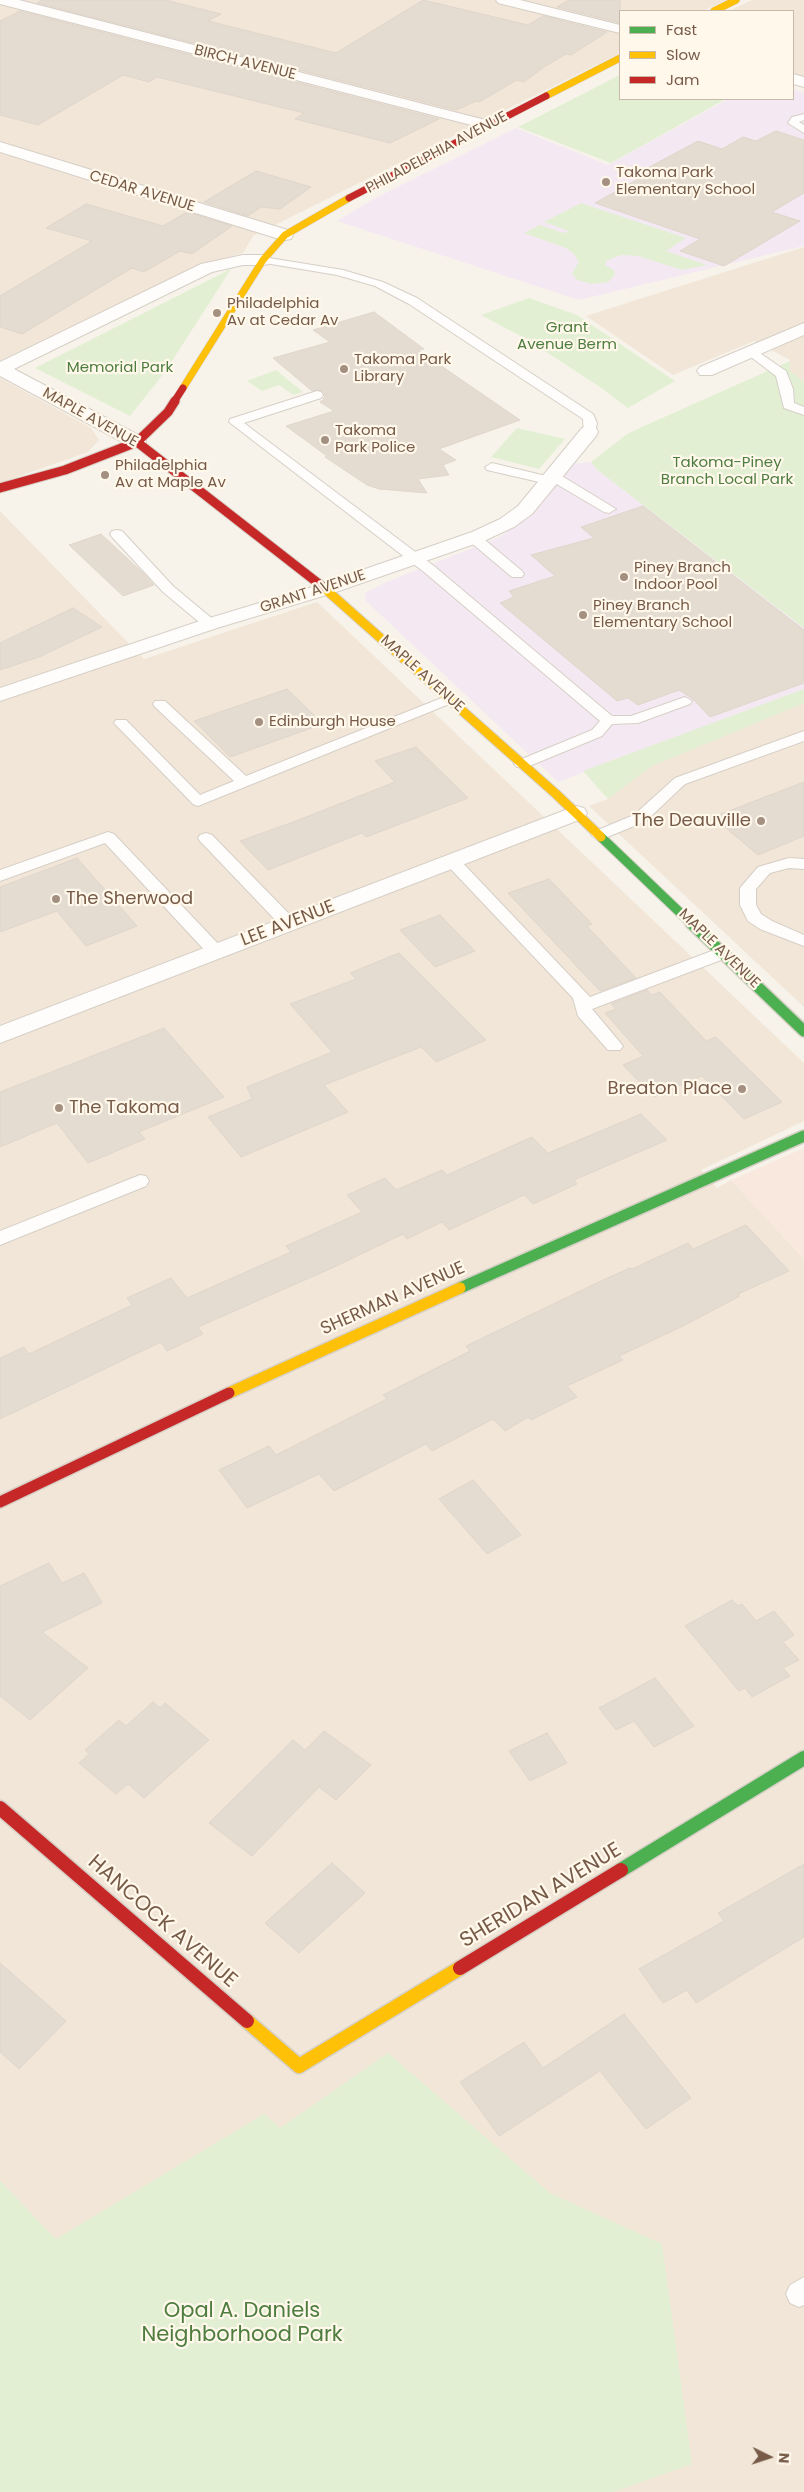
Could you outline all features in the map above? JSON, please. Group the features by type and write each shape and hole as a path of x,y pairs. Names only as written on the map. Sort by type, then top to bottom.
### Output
{"street":[{"name":"BIRCH AVENUE","path":"2,0 488,125"},
{"path":"503,0 619,28"},
{"path":"716,10 736,0"},
{"name":"PHILADELPHIA AVENUE","path":"0,488 64,470 137,442 168,412 263,260 285,235 334,206 619,59"},
{"name":"CEDAR AVENUE","path":"0,147 285,235"},
{"path":"0,369 207,268 243,260 263,260"},
{"path":"706,371 804,328"},
{"name":"MAPLE AVENUE","path":"0,369 137,442 326,588 599,834 804,1031"},
{"name":"GRANT AVENUE","path":"0,695 210,624 438,551 508,523 525,510 588,432"},
{"name":"LEE AVENUE","path":"0,1035 576,813"},
{"name":"SHERMAN AVENUE","path":"0,1502 281,1368 804,1136"},
{"name":"SHERIDAN AVENUE","path":"298,2066 804,1758"},
{"name":"HANCOCK AVENUE","path":"0,1808 298,2066"}],"lane":[{"path":"804,117 796,119 793,123 804,130"},
{"path":"263,260 339,272 379,284 413,302 589,417 588,432"},
{"path":"751,351 782,374 787,389 788,406 804,411"},
{"path":"318,395 235,422 413,559 429,569 608,720 633,720 684,701"},
{"path":"492,467 550,478 610,510"},
{"path":"117,534 168,589 210,624"},
{"path":"474,538 517,574"},
{"path":"121,723 198,800 449,699"},
{"path":"160,704 244,782"},
{"path":"522,764 596,733 608,720"},
{"path":"599,834 640,818 680,780 804,736"},
{"path":"0,876 108,837 216,952"},
{"path":"206,838 289,924"},
{"path":"452,861 581,996 584,1012 614,1046"},
{"path":"804,864 789,863 764,870 748,888 748,905 754,916 766,924 804,941"},
{"path":"583,1006 723,953"},
{"path":"0,1238 140,1181"}],"shaded area":[{"path":"0,0 726,0 705,10 619,10 619,53 253,236 243,253 193,267 9,358 0,366"},
{"path":"752,0 804,0 804,79 794,76 794,10 731,10"},
{"name":"Takoma Park Elementary School","path":"794,89 804,93 804,246 579,300 337,221 375,198 516,128 608,165 726,100 794,100"},
{"path":"804,247 804,382 790,371 790,360 754,341 673,375 586,316"},
{"path":"0,378 91,428 99,440 88,452 0,483"},
{"name":"Piney Branch Elementary School","path":"591,462 596,469 804,628 804,689 558,782 366,601 365,593 384,583 500,537 534,509 571,464"},
{"path":"0,511 144,659 317,602 804,1063 804,1121 701,1170 717,1188 731,1180 804,1259 804,2492 0,2492"},
{"path":"804,703 804,1007 589,806 608,799 652,766"},
{"path":"804,1148 804,1259 731,1180"}],"green space":[{"path":"619,76 619,100 724,100 611,163 518,127"},
{"path":"581,203 686,238 666,251 707,265 682,270 638,256 621,255 606,261 605,265 614,270 615,275 608,282 592,284 577,280 572,273 579,262 574,254 566,248 524,233 540,225 564,233 569,231 544,222"},
{"name":"Memorial Park","path":"231,269 165,372 130,416 35,368"},
{"name":"Grant Avenue Berm","path":"529,298 577,315 675,381 628,408 600,387 528,340 481,315"},
{"name":"Takoma-Piney Branch Local Park","path":"790,361 790,371 804,382 804,628 596,469 591,462 627,434"},
{"path":"276,370 303,392 293,395 279,385 262,391 247,381"},
{"path":"517,428 565,439 539,469 491,457"},
{"path":"804,689 804,703 652,766 608,799 583,771"},
{"name":"Opal A. Daniels Neighborhood Park","path":"388,2053 550,2193 662,2244 692,2464 613,2492 0,2492 0,2181 56,2239 264,2114 280,2128"}],"building":[{"path":"42,0 165,0 221,14 208,21 336,53 423,0 528,25 543,16 607,32 571,55 566,54 544,67 524,82 517,80 479,102 476,101 456,110 37,3"},
{"path":"569,0 620,0 619,23 557,7"},
{"path":"20,11 439,119 390,143 295,119 304,113 157,77 149,82 123,75 38,125 0,115 0,21"},
{"path":"776,131 804,140 804,193 772,212 800,221 724,266 680,251 700,239 595,203 649,173 642,171 698,141 722,149 743,137 756,141"},
{"path":"256,171 311,187 280,209 261,207 248,216 204,202"},
{"path":"86,204 163,226 187,212 232,226 192,254 180,251 144,272 132,268 22,334 0,327 0,296 92,241 46,228"},
{"path":"374,312 424,349 418,350 520,420 439,449 456,460 443,465 449,475 418,479 427,493 379,489 367,485 325,457 327,456 286,426 334,411 320,402 325,396 323,391 312,391 273,358 330,342 313,330"},
{"path":"643,506 804,630 804,683 710,717 693,699 679,690 638,705 628,698 617,701 500,603 514,597 509,591 555,576 531,555 594,538 581,527"},
{"path":"101,534 154,585 123,596 69,545"},
{"path":"73,608 102,627 39,657 0,670 0,643"},
{"name":"Edinburgh House","path":"287,689 323,724 230,757 194,721"},
{"path":"416,747 468,798 366,837 362,833 268,870 240,841 395,782 375,761"},
{"name":"The Deauville","path":"804,782 804,836 758,855 713,817"},
{"name":"The Sherwood","path":"77,858 137,926 86,946 57,911 0,932 0,887"},
{"path":"549,879 592,924 587,926 636,978 600,991 508,893"},
{"path":"440,915 475,951 435,967 400,930"},
{"path":"399,953 486,1040 436,1062 421,1047 324,1085 348,1112 241,1157 208,1117 252,1099 247,1087 332,1052 290,1004 356,979 350,973"},
{"path":"647,990 652,995 660,992 706,1041 716,1037 782,1102 744,1119 702,1076 654,1097 623,1065 643,1056 605,1013 616,1009 611,1004"},
{"path":"164,1028 224,1097 139,1132 145,1139 88,1163 57,1123 0,1147 0,1092"},
{"path":"641,1114 667,1140 574,1180 577,1184 533,1204 524,1195 449,1230 442,1222 407,1239 403,1234 332,1268 198,1327 203,1334 167,1351 161,1342 0,1419 0,1358 24,1347 29,1354 132,1305 127,1298 171,1278 187,1298 291,1252 286,1246 362,1212 347,1195 385,1178 396,1190 442,1170 447,1175 532,1137 548,1153"},
{"path":"746,1225 789,1271 738,1294 740,1296 683,1326 619,1356 623,1360 567,1386 577,1397 531,1420 528,1417 505,1431 493,1419 432,1451 426,1444 334,1491 319,1474 247,1508 219,1470 269,1446 276,1455 387,1399 383,1395 470,1351 466,1346 630,1268 632,1269 688,1243 693,1249"},
{"path":"473,1480 521,1535 487,1554 439,1499"},
{"path":"49,1563 62,1583 84,1573 102,1603 42,1632 88,1668 30,1720 0,1696 0,1586"},
{"path":"732,1600 738,1606 742,1604 756,1621 774,1611 794,1635 783,1642 799,1660 783,1668 790,1676 752,1697 745,1688 739,1691 685,1626"},
{"path":"655,1678 694,1726 654,1747 634,1721 616,1730 599,1708"},
{"path":"153,1702 160,1708 165,1703 209,1740 144,1798 128,1784 116,1794 79,1763 89,1754 85,1750 119,1720 126,1726"},
{"path":"324,1731 371,1765 336,1800 319,1787 252,1856 209,1823 293,1740 305,1750"},
{"path":"547,1733 567,1763 530,1781 509,1751"},
{"path":"332,1863 365,1893 299,1953 265,1923"},
{"path":"804,1864 804,1937 696,2003 687,1990 663,2003 639,1969 724,1921 718,1913"},
{"path":"0,1963 66,2021 19,2069 0,2052"},
{"path":"624,2014 691,2098 646,2129 600,2071 499,2136 460,2082 524,2042 543,2068"}],"traffic: fast":[{"path":"601,837 804,1031"},
{"path":"460,1288 804,1136"},
{"path":"621,1870 804,1758"}],"traffic: slow":[{"path":"716,10 736,0"},
{"path":"546,96 619,59"},
{"path":"183,388 263,260 285,235 349,198"},
{"path":"323,587 556,794 601,837"},
{"path":"229,1393 460,1288"},
{"path":"247,2021 299,2066 460,1968"}],"traffic: jam":[{"path":"349,198 546,96"},
{"path":"0,488 65,470 137,442 168,412 183,388"},
{"path":"137,442 323,587"},
{"path":"0,1502 229,1393"},
{"path":"0,1808 247,2021"},
{"path":"460,1968 621,1870"}],"place":[{"name":"Takoma Park Elementary School","path":"606,182"},
{"name":"Philadelphia Av at Cedar Av","path":"217,313"},
{"name":"Takoma Park Library","path":"344,369"},
{"name":"Takoma Park Police","path":"325,440"},
{"name":"Philadelphia Av at Maple Av","path":"105,475"},
{"name":"Piney Branch Indoor Pool","path":"624,577"},
{"name":"Piney Branch Elementary School","path":"583,615"},
{"name":"Edinburgh House","path":"259,722"},
{"name":"The Deauville","path":"761,821"},
{"name":"The Sherwood","path":"56,899"},
{"name":"Breaton Place","path":"742,1089"},
{"name":"The Takoma","path":"59,1108"}]}
